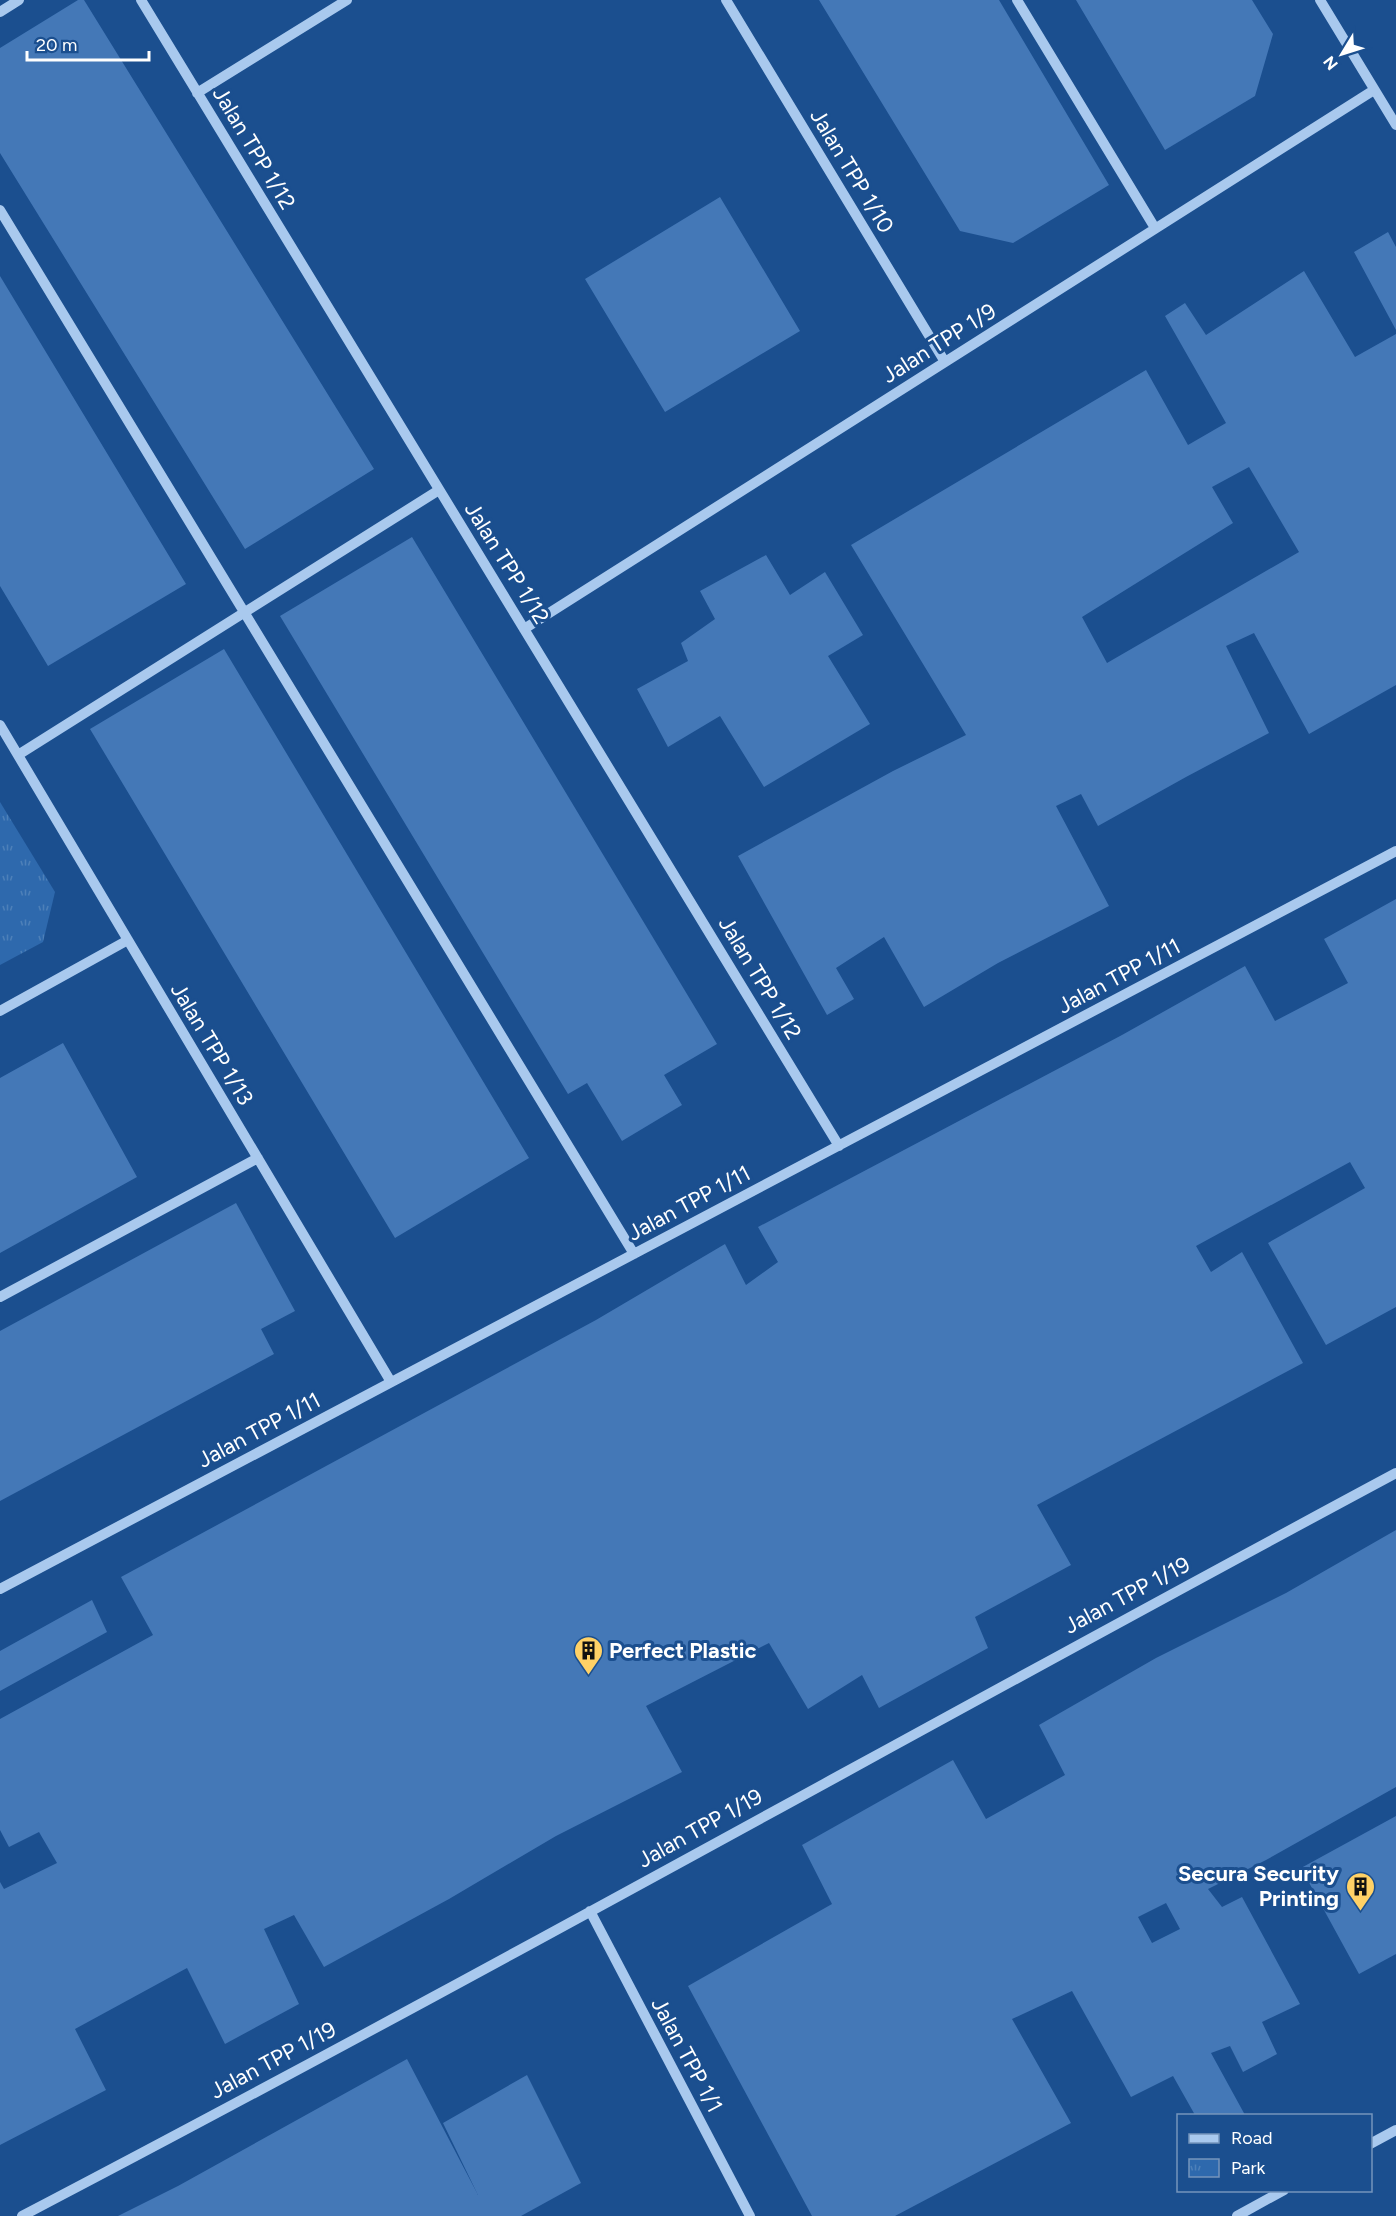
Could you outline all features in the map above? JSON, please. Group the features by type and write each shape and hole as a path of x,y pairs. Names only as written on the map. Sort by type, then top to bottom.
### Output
{"street":[{"path":"0,12 19,0"},
{"name":"Jalan TPP 1/12","path":"141,0 839,1146"},
{"path":"198,93 347,0"},
{"name":"Jalan TPP 1/10","path":"726,0 945,362"},
{"path":"1017,0 1155,228"},
{"path":"1320,0 1396,125"},
{"name":"Jalan TPP 1/9","path":"524,628 1374,90"},
{"path":"0,210 634,1254"},
{"path":"18,755 439,490"},
{"name":"Jalan TPP 1/13","path":"0,725 392,1382"},
{"name":"Jalan TPP 1/11","path":"0,1589 1396,851"},
{"path":"0,1011 128,940"},
{"path":"0,1297 258,1158"},
{"name":"Jalan TPP 1/19","path":"22,2216 590,1911 1091,1636 1396,1473"},
{"name":"Jalan TPP 1/1","path":"590,1911 750,2216"},
{"path":"1372,2143 1396,2130"},
{"path":"1237,2216 1280,2192"}],"green space":[{"path":"0,802 55,892 43,942 0,965"}],"building":[{"path":"78,0 84,0 374,469 245,549 0,153 0,48"},
{"path":"819,0 999,0 1109,185 1013,243 960,231"},
{"path":"1076,0 1252,0 1273,34 1255,96 1165,150"},
{"path":"720,197 800,331 665,412 585,279"},
{"path":"1388,232 1396,247 1396,330 1354,252"},
{"path":"1304,271 1355,357 1396,334 1396,685 1309,734 1254,633 1226,646 1269,733 1098,826 1081,794 1056,806 1109,906 998,963 924,1007 884,937 836,968 854,999 827,1015 738,856 893,771 966,735 851,545 1146,370 1188,445 1226,423 1165,316 1185,303 1206,335","holes":["1249,467 1299,552 1107,663 1082,617 1233,523 1212,487"]},
{"path":"0,276 186,584 48,666 0,586"},
{"path":"412,537 717,1044 664,1075 682,1105 622,1141 587,1083 568,1094 280,616"},
{"path":"766,555 790,595 825,572 863,635 828,656 870,724 764,787 720,716 668,747 637,689 688,661 681,643 715,619 700,591"},
{"path":"224,649 529,1158 395,1238 90,729"},
{"path":"1396,899 1396,1307 1326,1345 1268,1243 1365,1188 1350,1162 1196,1246 1211,1272 1242,1252 1303,1363 1037,1505 1071,1565 975,1617 988,1648 879,1708 862,1675 808,1709 769,1643 646,1706 682,1772 556,1836 449,1899 324,1967 294,1915 264,1929 299,2004 225,2044 187,1968 75,2029 106,2090 0,2145 0,1882 4,1889 57,1863 39,1832 9,1847 0,1830 0,1719 153,1635 121,1577 596,1320 725,1244 746,1285 778,1262 758,1227 1122,1035 1245,966 1275,1021 1348,983 1324,939"},
{"path":"63,1043 137,1177 0,1253 0,1078"},
{"path":"236,1203 295,1311 261,1329 274,1354 0,1501 0,1331"},
{"path":"1396,1530 1396,1787 1266,1860 1208,1889 1222,1907 1242,1897 1300,2004 1262,2022 1277,2054 1243,2072 1230,2046 1211,2053 1244,2114 1194,2114 1173,2076 1131,2097 1072,1991 1012,2019 1071,2123 895,2216 812,2216 688,1986 832,1904 802,1845 953,1760 986,1819 1065,1775 1039,1725 1156,1658 1286,1593","holes":["1166,1903 1180,1929 1152,1943 1138,1917"]},
{"path":"92,1600 107,1632 0,1691 0,1651"},
{"name":"Secura Security Printing","path":"1396,1816 1396,1954 1359,1974 1301,1868"},
{"path":"407,2059 478,2195 443,2123 527,2075 581,2183 521,2216 118,2216 178,2186"}],"place":[{"name":"Perfect Plastic","path":"588,1676"},
{"name":"Secura Security Printing","path":"1360,1912"}]}
